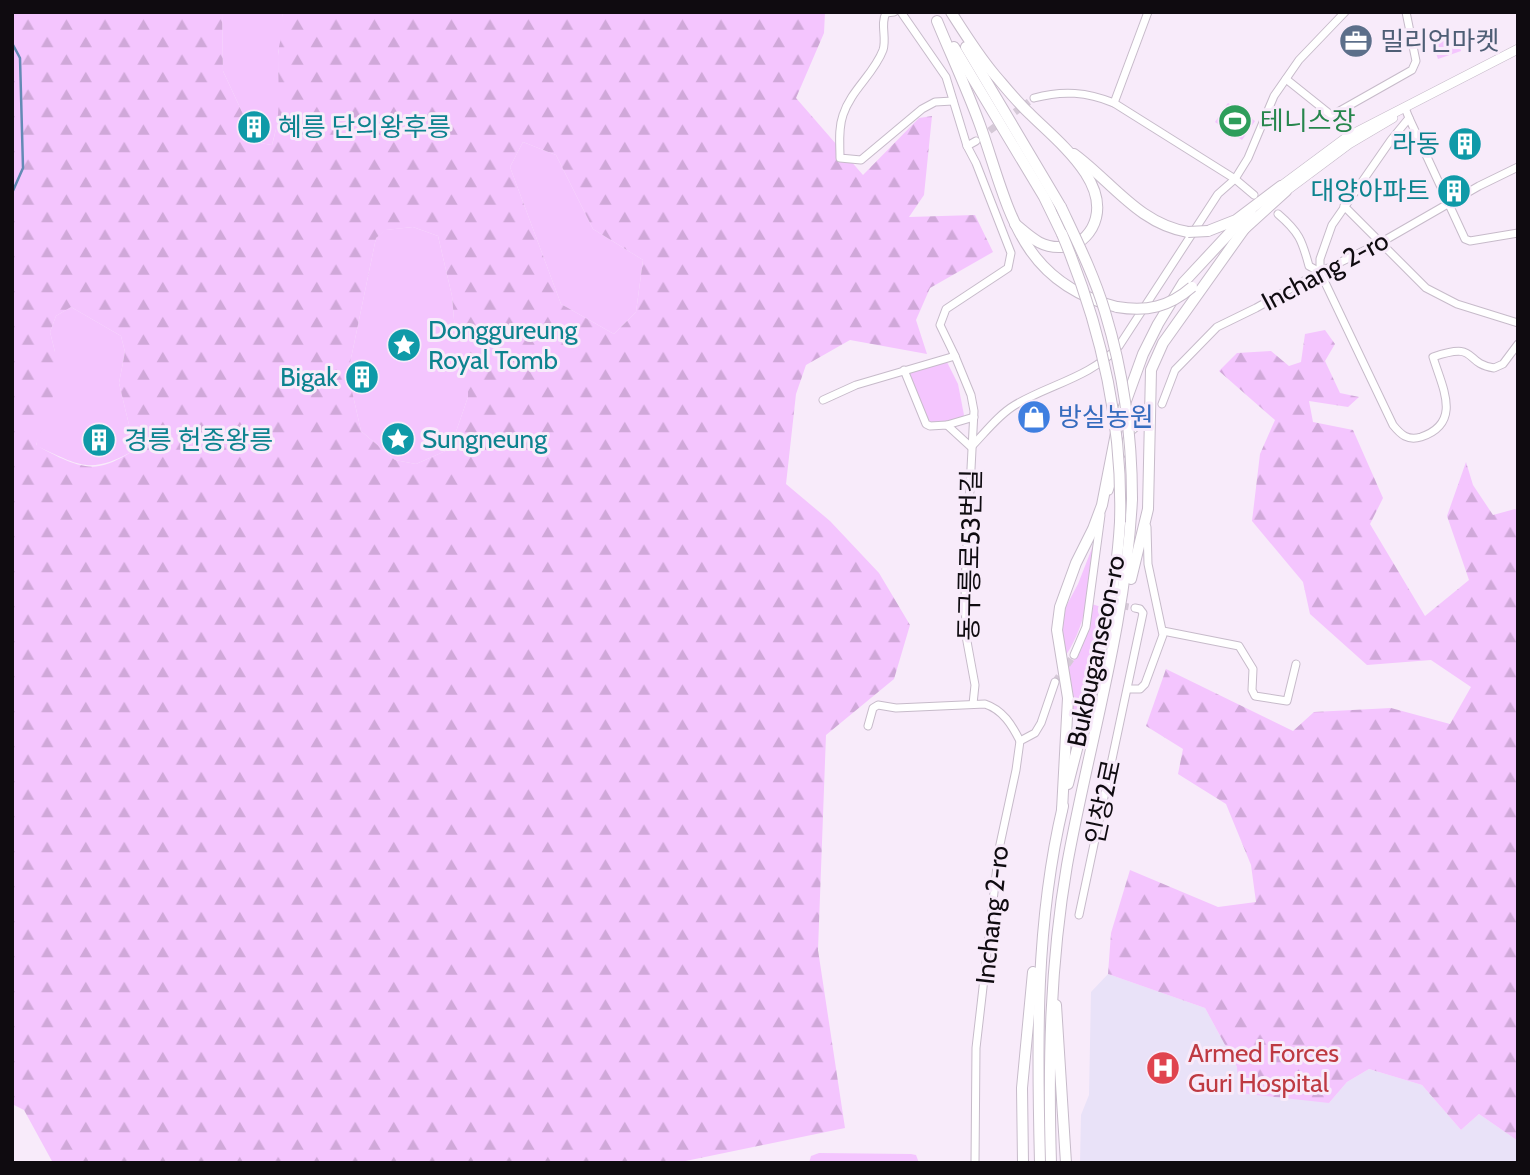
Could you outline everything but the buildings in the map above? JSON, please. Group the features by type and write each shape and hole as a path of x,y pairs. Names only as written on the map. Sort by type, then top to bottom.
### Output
{"highway":[{"path":"951,12 972,45 1029,113 1067,149 1091,166 1133,207 1159,225 1188,232 1208,231 1236,220 1283,188"},
{"path":"962,12 972,45"},
{"path":"938,15 1015,224 1033,257 1074,291 1116,307 1137,310 1159,307 1192,287 1283,188"},
{"name":"Bukbuganseon-ro","path":"938,15 1061,207 1090,271 1105,310 1116,351 1130,444 1132,499 1125,586 1068,863 1055,950 1048,1072 1051,1163"},
{"name":"Bukbuganseon-ro","path":"938,15 1044,197 1078,271 1099,335 1110,388 1121,483 1120,522 1112,595 1053,851 1042,932 1038,984 1040,1163"},
{"path":"1015,224 1035,241 1053,247 1074,245 1089,233 1096,218 1096,194 1067,149"},
{"path":"1062,810 1068,698 1058,630 1060,607 1102,505 1118,423 1134,373 1158,324 1183,283 1251,210"},
{"path":"1105,691 1148,511 1151,370 1163,343 1247,225"},
{"path":"1023,1163 1022,1088 1025,1042 1032,979 1042,932"},
{"path":"1055,950 1066,1163"}],"street":[{"path":"894,12 886,13 883,19 886,40 878,60 843,114 840,158 861,160 922,109 935,102 953,101"},
{"name":"동구릉로53번길","path":"901,12 946,77 967,146 1011,253 1008,268 946,309 940,325 971,395 978,431 989,429"},
{"path":"1114,103 1148,12"},
{"path":"971,447 1015,405 1091,371 1110,357 1218,194 1235,179 1248,158 1274,96 1300,58 1345,12"},
{"path":"1286,79 1331,115 1336,113 1412,70 1416,61 1406,12"},
{"path":"1283,188 1347,137 1518,49"},
{"path":"1034,98 1067,92 1093,95 1114,103 1235,179 1254,195"},
{"path":"1405,108 1463,237 1468,241 1518,233"},
{"path":"1409,118 1332,225 1324,244 1320,272 1393,425 1406,438 1415,439 1434,432 1444,419 1447,405 1433,357 1460,349 1494,368 1503,364 1518,344"},
{"path":"967,146 976,141"},
{"name":"Inchang 2-ro","path":"1162,404 1175,370 1211,332 1518,167"},
{"path":"1344,206 1426,288 1457,304 1518,323"},
{"path":"1278,214 1295,228 1303,242 1309,266 1320,272"},
{"path":"823,400 856,384 955,356"},
{"name":"동구릉로53번길","path":"904,370 926,424 947,425 971,447"},
{"path":"1074,655 1084,635 1102,505 1123,444 1134,427 1145,419"},
{"path":"947,425 974,420"},
{"name":"동구릉로53번길","path":"973,704 975,685 965,619 974,420"},
{"path":"1128,690 1140,689 1145,684 1163,641 1148,564 1148,511"},
{"path":"1090,601 1101,602"},
{"name":"인창2로","path":"1079,915 1143,613 1135,608"},
{"path":"1163,631 1239,646 1253,669 1252,693 1255,696 1287,701 1296,664"},
{"path":"868,726 876,706 896,708 985,704 996,708 1002,714 1020,741 1035,733 1041,723 1055,682"},
{"name":"Inchang 2-ro","path":"975,1163 976,1048 999,849 1020,741"}],"shaded area":[{"name":"Armed Forces Guri Hospital","path":"1108,974 1205,1008 1237,1067 1329,1103 1347,1082 1369,1069 1422,1085 1461,1130 1479,1114 1518,1141 1518,1163 1080,1163 1081,1115 1089,1095 1091,992"}],"green space":[{"path":"12,12 222,12 223,71 243,114 243,140 272,145 278,111 278,56 283,31 282,12 825,12 824,33 796,98 863,175 919,118 932,116 924,195 909,217 975,215 993,252 930,288 916,320 927,354 850,340 806,365 796,394 786,484 830,521 879,573 910,625 894,679 826,735 818,950 845,1128 676,1163 53,1163 24,1110 12,1104","holes":["523,142 556,155 593,229 643,260 636,312 614,334 561,304 510,167","413,227 438,236 452,296 455,331 468,340 468,397 450,449 416,464 395,460 361,431 348,373 376,238 386,230","71,307 121,336 125,352 119,383 135,450 118,460 99,466 83,466 36,445 56,388 55,352 50,332 56,316"]},
{"path":"222,12 282,12 285,28 278,52 280,113 272,145 243,140 243,114 223,71"},
{"path":"1456,36 1461,51 1438,59 1433,45"},
{"name":"테니스장","path":"1228,103 1255,121 1242,140 1215,122"},
{"path":"523,142 556,155 593,229 643,260 636,312 614,334 561,304 510,167"},
{"path":"413,227 438,236 452,296 455,331 468,340 468,397 450,449 416,464 395,460 361,431 348,373 376,238 385,230"},
{"path":"71,307 121,336 125,352 119,383 135,450 107,463 75,463 36,446 55,352 50,332 56,316"},
{"path":"1325,330 1335,344 1325,361 1340,393 1359,397 1348,407 1309,401 1313,422 1353,430 1383,498 1370,524 1425,616 1469,580 1447,516 1466,462 1473,485 1493,515 1515,509 1518,511 1518,1141 1479,1114 1461,1130 1422,1085 1369,1069 1347,1082 1329,1103 1239,1093 1237,1067 1205,1008 1108,974 1111,933 1130,870 1218,907 1256,902 1251,865 1226,804 1178,774 1183,749 1146,726 1166,669 1293,731 1314,712 1391,708 1450,724 1471,687 1431,660 1367,665 1310,614 1303,582 1252,521 1260,454 1275,420 1219,371 1237,353 1271,351 1289,366 1301,362 1305,334"},
{"path":"946,360 958,384 964,415 961,420 930,423 908,371"},
{"path":"1094,543 1097,543 1084,616 1066,655 1063,612 1078,584"},
{"path":"1092,604 1101,607 1084,693 1075,713 1068,668 1081,650"},
{"path":"819,1153 911,1154 916,1155 919,1163 809,1163 811,1156"}],"waterway":[{"path":"12,43 20,58 23,168 12,193"}],"tunnel":[{"path":"981,137 1034,98"},
{"path":"1101,602 1135,608"},
{"path":"1055,682 1074,655"}],"place":[{"name":"밀리언마켓","path":"1356,41"},
{"name":"테니스장","path":"1235,121"},
{"name":"혜릉 단의왕후릉","path":"254,127"},
{"name":"라동","path":"1465,144"},
{"name":"대양아파트","path":"1454,191"},
{"name":"Donggureung Royal Tomb","path":"404,345"},
{"name":"Bigak","path":"362,377"},
{"name":"방실농원","path":"1034,417"},
{"name":"Sungneung","path":"398,439"},
{"name":"경릉 헌종왕릉","path":"99,440"},
{"name":"Armed Forces Guri Hospital","path":"1163,1068"}]}
